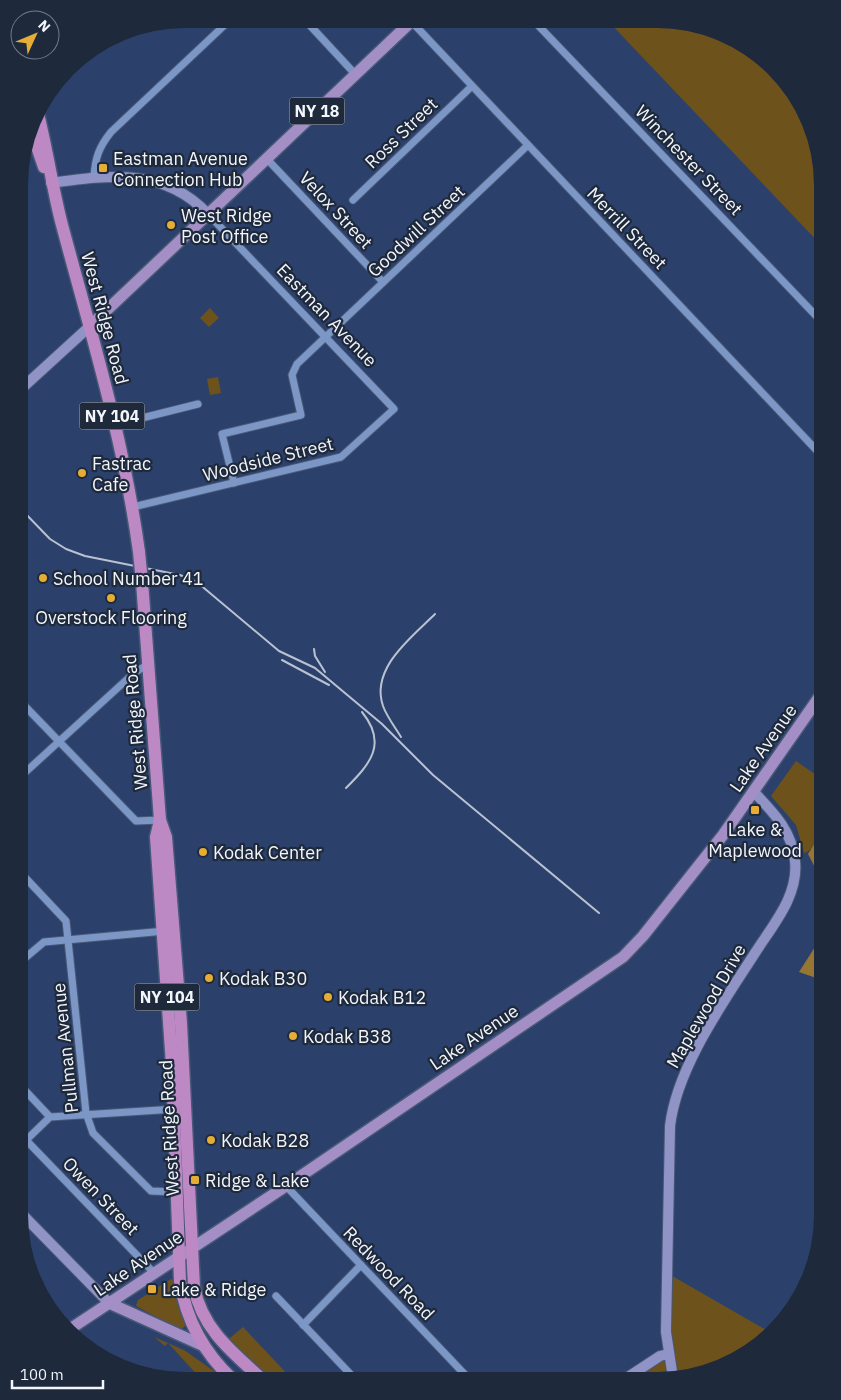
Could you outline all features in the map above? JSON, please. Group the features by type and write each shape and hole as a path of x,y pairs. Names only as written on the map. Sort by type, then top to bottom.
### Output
{"highway":[{"name":"West Ridge Road","path":"40,123 45,139 51,183"},
{"name":"West Ridge Road","path":"34,140 51,183 114,425 133,507 142,582 160,820 166,837 168,931 195,1292 206,1320 219,1339 254,1372"},
{"name":"West Ridge Road","path":"180,1108 176,1192 179,1257 185,1305 204,1346 224,1372"},
{"path":"204,1346 221,1353 247,1372"},
{"path":"218,1366 220,1372"}],"main road":[{"name":"NY 18","path":"89,327 356,75 403,28"},
{"name":"Lake Avenue","path":"74,1326 286,1186 623,956 643,936 710,853 814,705"},
{"path":"109,1303 204,1346"}],"street":[{"path":"94,177 94,160 100,146 111,132 221,28"},
{"path":"312,28 356,75"},
{"name":"Merrill Street","path":"418,28 471,87 814,447"},
{"name":"Winchester Street","path":"541,28 814,314"},
{"name":"Ross Street","path":"353,200 471,87"},
{"name":"Goodwill Street","path":"234,483 222,434 300,415 293,382 294,370 325,337 527,146"},
{"name":"Velox Street","path":"267,159 383,282"},
{"name":"Eastman Avenue","path":"51,183 94,177 136,178 160,181 199,204 394,409"},
{"path":"27,384 89,327"},
{"path":"114,425 198,404"},
{"name":"Woodside Street","path":"133,507 341,457 394,409"},
{"path":"27,771 134,673 147,665"},
{"path":"27,708 136,821 160,820"},
{"name":"Maplewood Drive","path":"672,1371 666,1328 670,1136 673,1104 683,1078 714,1019 786,904 794,880 795,863 788,834 780,821 754,792"},
{"name":"Pullman Avenue","path":"27,880 66,921 86,1113 93,1133 151,1191 176,1192"},
{"path":"27,956 42,942 168,931"},
{"path":"27,1093 50,1117"},
{"path":"27,1139 50,1117 86,1113 180,1108"},
{"name":"Owen Street","path":"27,1141 154,1273"},
{"name":"Redwood Road","path":"286,1186 462,1372"},
{"path":"27,1220 109,1303"},
{"path":"303,1325 361,1265"},
{"path":"276,1296 348,1372"},
{"path":"636,1372 660,1356 668,1354"}],"shaded area":[{"path":"615,28 677,29 697,33 716,39 735,49 752,60 767,74 781,89 792,106 805,134 812,164 814,185 814,238"},
{"path":"210,308 219,318 209,327 200,318"},
{"path":"218,377 221,393 210,395 207,379"},
{"path":"796,761 813,773 812,849 804,853 796,825 771,796"},
{"path":"813,846 813,864 808,854"},
{"path":"813,950 813,977 799,972"},
{"path":"667,1273 764,1329 752,1340 716,1361 697,1367 667,1372 637,1372 668,1353"},
{"path":"171,1279 174,1280 186,1325 179,1329 136,1306 138,1300"},
{"path":"201,1279 207,1305 213,1319 209,1311 204,1298"},
{"path":"216,1324 230,1338 243,1327 285,1372 260,1372 230,1344"},
{"path":"154,1337 168,1343 165,1346"},
{"path":"168,1343 184,1350 215,1372 195,1372"}],"railway":[{"path":"27,515 50,539 66,549 85,556 180,575 198,583 279,651 315,668 382,724 433,775 599,913"},
{"path":"401,737 383,706 382,679 396,654 435,614"},
{"path":"314,649 315,656 325,672"},
{"path":"282,660 329,685"},
{"path":"346,788 368,762 375,744 370,723 362,712"}],"place":[{"name":"Eastman Avenue Connection Hub","path":"103,168"},
{"name":"West Ridge Post Office","path":"171,225"},
{"name":"Fastrac Cafe","path":"82,473"},
{"name":"School Number 41","path":"43,578"},
{"name":"Overstock Flooring","path":"111,598"},
{"name":"Lake & Maplewood","path":"755,810"},
{"name":"Kodak Center","path":"203,852"},
{"name":"Kodak B30","path":"209,978"},
{"name":"Kodak B12","path":"328,997"},
{"name":"Kodak B38","path":"293,1036"},
{"name":"Kodak B28","path":"211,1140"},
{"name":"Ridge & Lake","path":"195,1180"},
{"name":"Lake & Ridge","path":"152,1289"}]}
